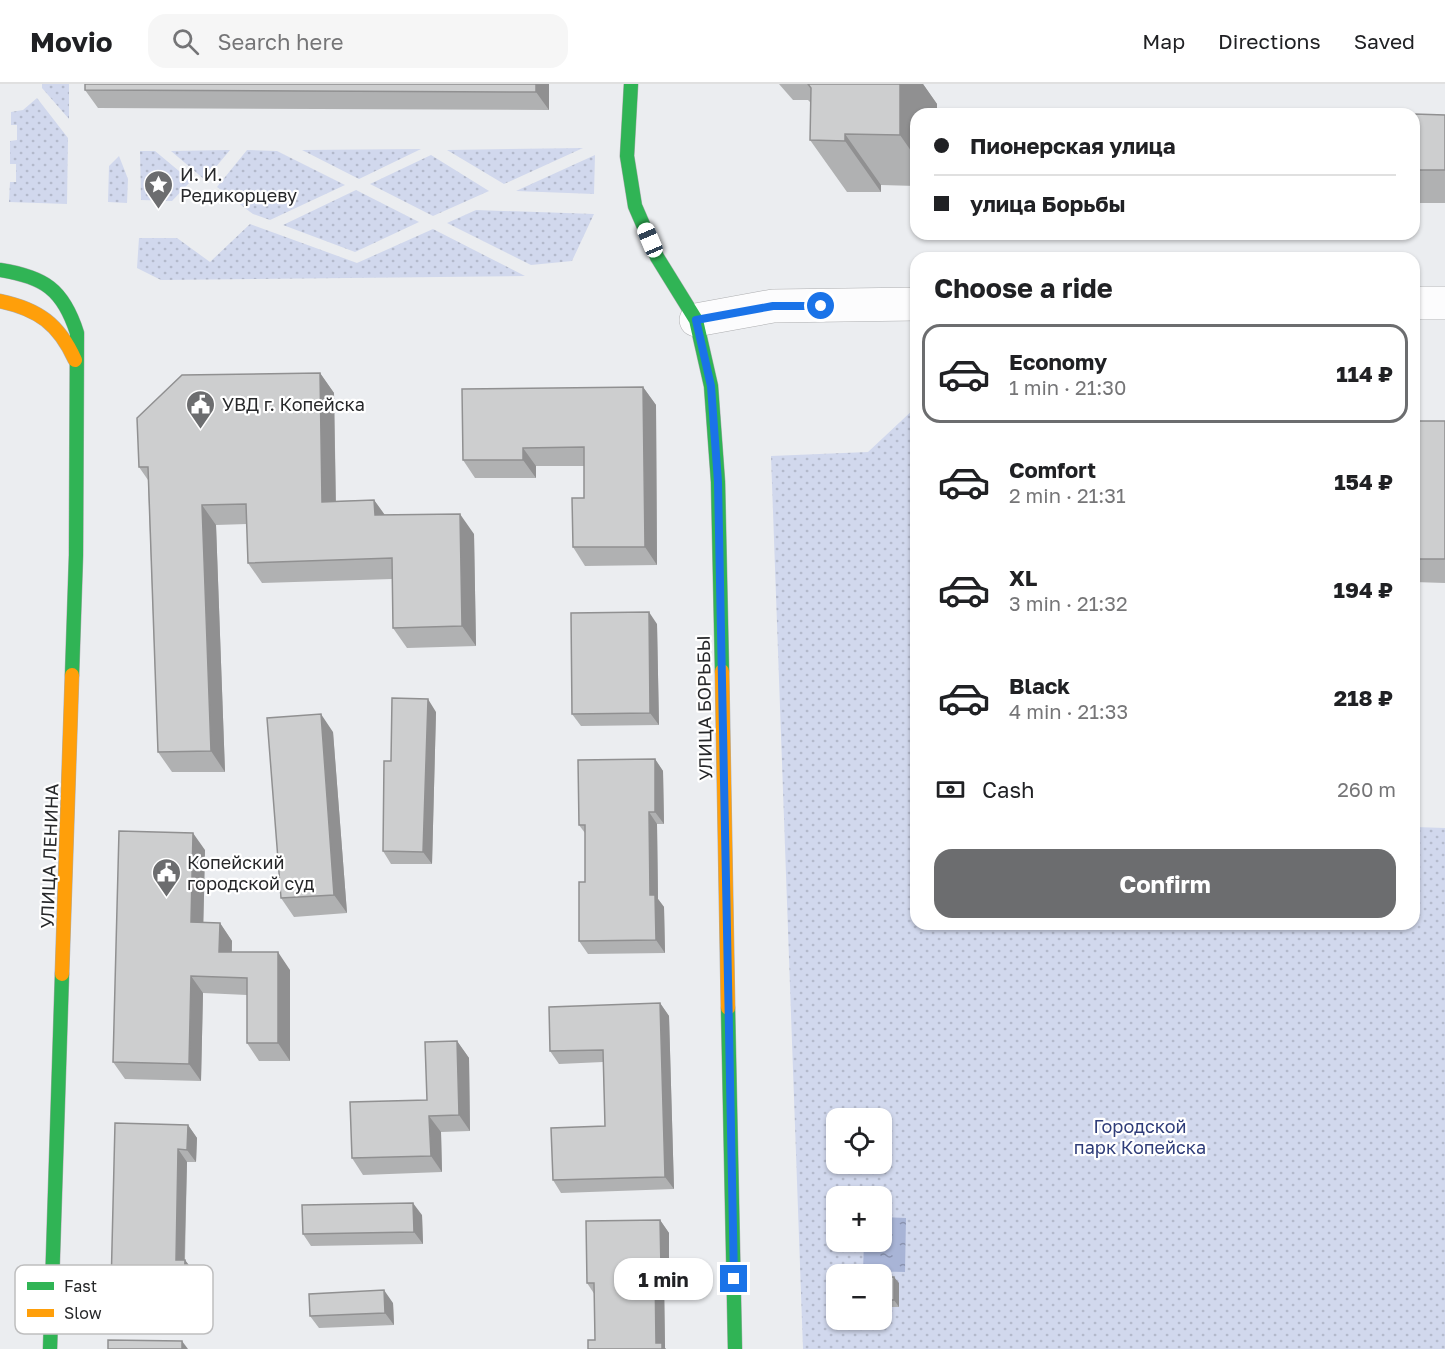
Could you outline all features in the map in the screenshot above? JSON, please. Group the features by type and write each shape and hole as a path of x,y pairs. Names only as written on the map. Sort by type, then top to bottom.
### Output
{"street":[{"name":"УЛИЦА БОРЬБЫ","path":"631,84 627,156 635,206 657,257 696,320 711,386 718,482 735,1349"},
{"name":"УЛИЦА ЛЕНИНА","path":"0,270 22,273 44,282 59,294 72,310 77,333 76,555 53,1265"},
{"path":"0,301 29,307 49,320 66,338 77,364"},
{"path":"1420,303 1445,303"},
{"path":"696,320 773,306 910,304"},
{"name":"УЛИЦА ЛЕНИНА","path":"50,1334 50,1349"}],"green space":[{"path":"42,84 69,84 69,119 42,88"},
{"path":"37,98 68,138 67,204 9,202 10,182 16,182 16,164 10,164 10,141 17,140 17,125 11,125 11,112 23,110"},
{"path":"583,148 504,184 447,150"},
{"path":"421,149 359,179 302,150"},
{"path":"230,150 205,180 171,151"},
{"path":"247,150 277,151 345,185 270,220 253,214 217,187"},
{"path":"140,151 155,151 191,181 172,201 141,200"},
{"path":"431,155 489,191 433,216 370,184"},
{"path":"595,155 594,194 516,191"},
{"path":"119,156 128,179 127,203 108,202 109,166"},
{"path":"356,190 419,222 355,252 283,225"},
{"path":"476,210 594,214 572,261 531,265 447,223"},
{"path":"250,224 357,263 433,229 525,276 161,280 137,268 139,238 177,238 210,262"},
{"name":"Городской парк Копейска","path":"910,413 910,930 1420,930 1420,827 1445,828 1445,1349 803,1349 771,456 868,452"}],"water":[{"path":"892,1217 906,1218 905,1272 892,1272 892,1264 863,1264 864,1252 892,1252"}],"building":[{"path":"85,84 536,84 536,92 85,90"},
{"path":"808,84 900,84 900,135 845,134 845,141 810,140 811,88"},
{"path":"1420,114 1445,115 1445,170 1420,170"},
{"path":"320,373 322,502 374,500 375,515 460,514 462,626 393,628 392,558 248,563 246,504 202,505 211,751 158,752 148,467 139,467 137,418 182,375"},
{"path":"643,387 645,547 573,547 572,498 584,498 584,447 523,448 523,460 463,460 462,389"},
{"path":"1420,421 1445,421 1445,559 1420,559"},
{"path":"649,612 650,713 572,714 571,613"},
{"path":"392,698 428,699 423,852 383,851 384,761 391,761"},
{"path":"321,714 334,895 281,898 267,718"},
{"path":"655,759 655,812 649,812 650,895 655,895 656,940 579,941 579,882 585,882 585,825 579,825 578,760"},
{"path":"119,831 193,833 191,922 220,923 219,952 278,952 278,1043 247,1043 247,978 191,976 189,1064 113,1062"},
{"path":"660,1003 665,1177 553,1180 551,1128 605,1126 603,1050 550,1051 549,1007"},
{"path":"457,1041 459,1115 429,1116 431,1156 352,1158 350,1102 427,1100 425,1042"},
{"path":"115,1123 188,1125 187,1150 178,1149 176,1260 185,1260 185,1265 112,1265"},
{"path":"413,1203 414,1232 303,1234 302,1205"},
{"path":"660,1220 661,1269 655,1269 656,1343 662,1343 662,1349 588,1349 588,1340 595,1340 594,1283 587,1283 586,1221"},
{"path":"892,1277 894,1277 894,1300 892,1300"},
{"path":"384,1290 385,1313 310,1316 309,1294"},
{"path":"108,1340 182,1341 182,1349 108,1349"}],"traffic: fast":[{"path":"631,84 627,156 635,206 657,257 696,320 711,386 718,482 722,671"},
{"path":"0,270 29,277 50,288 65,306 77,333 76,555 72,675"},
{"path":"53,1265 62,974"},
{"path":"728,1008 735,1349"},
{"path":"50,1334 50,1349"}],"traffic: slow":[{"path":"0,301 26,309 46,320 62,337 75,360"},
{"path":"722,671 728,1008"},
{"path":"62,974 72,675"}],"place":[{"name":"И. И. Редикорцеву","path":"159,210"},
{"name":"УВД г. Копейска","path":"201,430"},
{"name":"Копейский городской суд","path":"166,898"}],"route":[{"path":"734,1279 718,482 711,386 696,320 773,306 821,306"}]}
